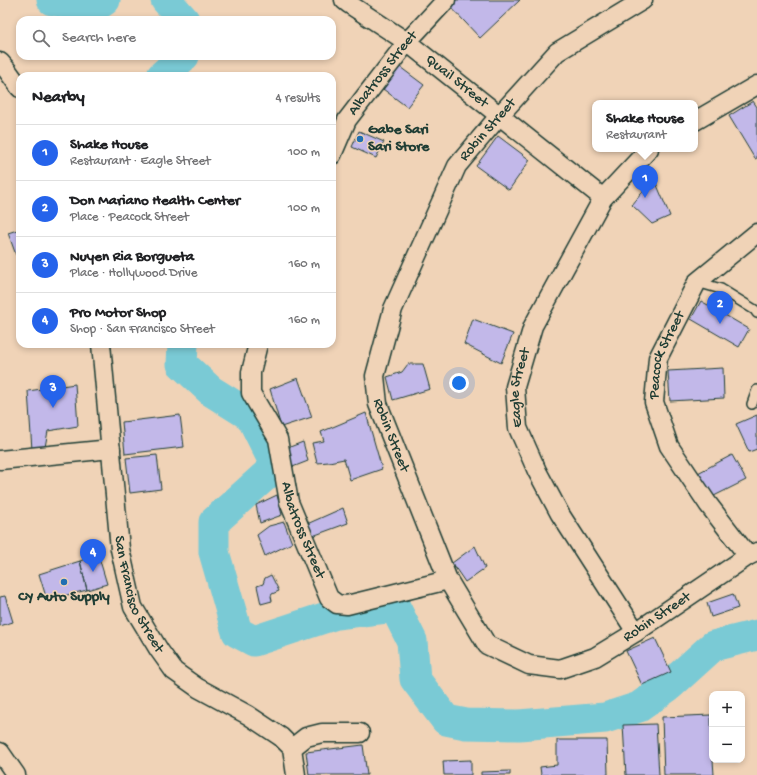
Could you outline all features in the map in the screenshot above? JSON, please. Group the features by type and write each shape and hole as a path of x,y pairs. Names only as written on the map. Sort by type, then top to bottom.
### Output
{"street":[{"name":"Quail Street","path":"344,0 407,42 603,198"},
{"name":"Albatross Street","path":"336,146 348,120 407,42 446,0"},
{"name":"Robin Street","path":"643,0 557,52 499,116 457,166 393,309 375,376 378,404 448,580 487,645 529,665 560,669 595,658 752,554"},
{"path":"0,62 16,82"},
{"path":"698,119 757,85"},
{"name":"Eagle Street","path":"636,632 560,514 537,471 518,428 515,387 533,326 603,198 646,152"},
{"name":"Peacock Street","path":"752,554 708,504 669,446 654,402 658,358 696,282 757,233"},
{"name":"San Francisco Street","path":"101,348 120,549 133,607 159,650 174,670 198,688 248,715 280,737 292,748"},
{"name":"Albatross Street","path":"257,348 251,372 251,393 278,439 289,502 329,598 337,604 347,605 448,580"},
{"path":"0,460 111,449"},
{"path":"296,775 292,748 306,737 322,733 360,733"},
{"path":"0,752 16,775"}],"lane":[{"path":"696,282 721,289 755,310 757,313"},
{"path":"752,404 757,390"}],"building":[{"path":"455,0 520,0 480,38 449,5"},
{"path":"400,67 424,85 407,107 383,89"},
{"path":"753,101 757,107 757,158 755,159 729,116"},
{"path":"359,131 384,142 376,158 352,147"},
{"path":"498,136 530,160 509,190 476,166"},
{"path":"654,178 670,216 652,224 632,205"},
{"path":"16,230 16,255 8,233"},
{"path":"701,301 749,329 739,347 691,319"},
{"path":"473,319 513,334 501,363 464,344"},
{"path":"408,364 423,364 430,389 393,400 387,377 402,372"},
{"path":"723,368 724,398 670,401 668,371"},
{"path":"298,378 312,417 281,427 270,389"},
{"path":"75,384 78,426 48,431 45,447 32,450 28,391"},
{"path":"366,413 382,469 350,480 344,459 317,463 312,443 324,441 321,432"},
{"path":"180,415 184,447 125,454 122,422"},
{"path":"757,415 757,449 749,452 736,424"},
{"path":"303,442 308,461 285,470 282,450"},
{"path":"157,455 161,489 130,493 126,458"},
{"path":"732,455 746,480 708,499 696,474"},
{"path":"277,495 282,515 260,523 256,505"},
{"path":"343,508 348,523 310,537 307,524"},
{"path":"284,522 292,543 265,556 257,535 269,526"},
{"path":"475,546 485,568 465,582 452,563"},
{"path":"98,554 107,584 87,590 80,561"},
{"name":"CY Auto Supply","path":"80,561 87,590 47,600 39,574"},
{"path":"271,575 279,591 272,594 272,601 261,604 257,586 263,584 265,578"},
{"path":"733,594 738,608 711,617 707,603"},
{"path":"5,596 13,622 0,626 0,597"},
{"path":"655,638 671,672 642,685 626,651"},
{"path":"709,715 709,763 713,763 714,775 664,775 662,717"},
{"path":"656,724 659,775 626,775 623,725"},
{"path":"557,740 607,740 608,775 541,775 540,767 557,765"},
{"path":"363,745 367,775 309,775 306,752"},
{"path":"471,760 471,775 444,775 443,761"},
{"path":"510,771 510,775 481,775 481,772"}],"waterway":[{"path":"52,0 92,9 105,0"},
{"path":"166,0 180,16"},
{"path":"166,72 180,60"},
{"path":"183,348 182,364 211,391 251,416 276,466 214,522 214,552 237,632 254,641 336,614 395,607 412,641 415,679 446,720 466,724 519,725 605,718 639,707 670,685 713,646 757,635"}],"place":[{"name":"Gabe Sari Sari Store","path":"360,139"},
{"name":"Shake House","path":"645,198"},
{"name":"Don Mariano Health Center","path":"720,324"},
{"name":"Nuyen Ria Borgueta","path":"53,408"},
{"name":"Pro Motor Shop","path":"93,572"},
{"name":"CY Auto Supply","path":"64,582"}]}
